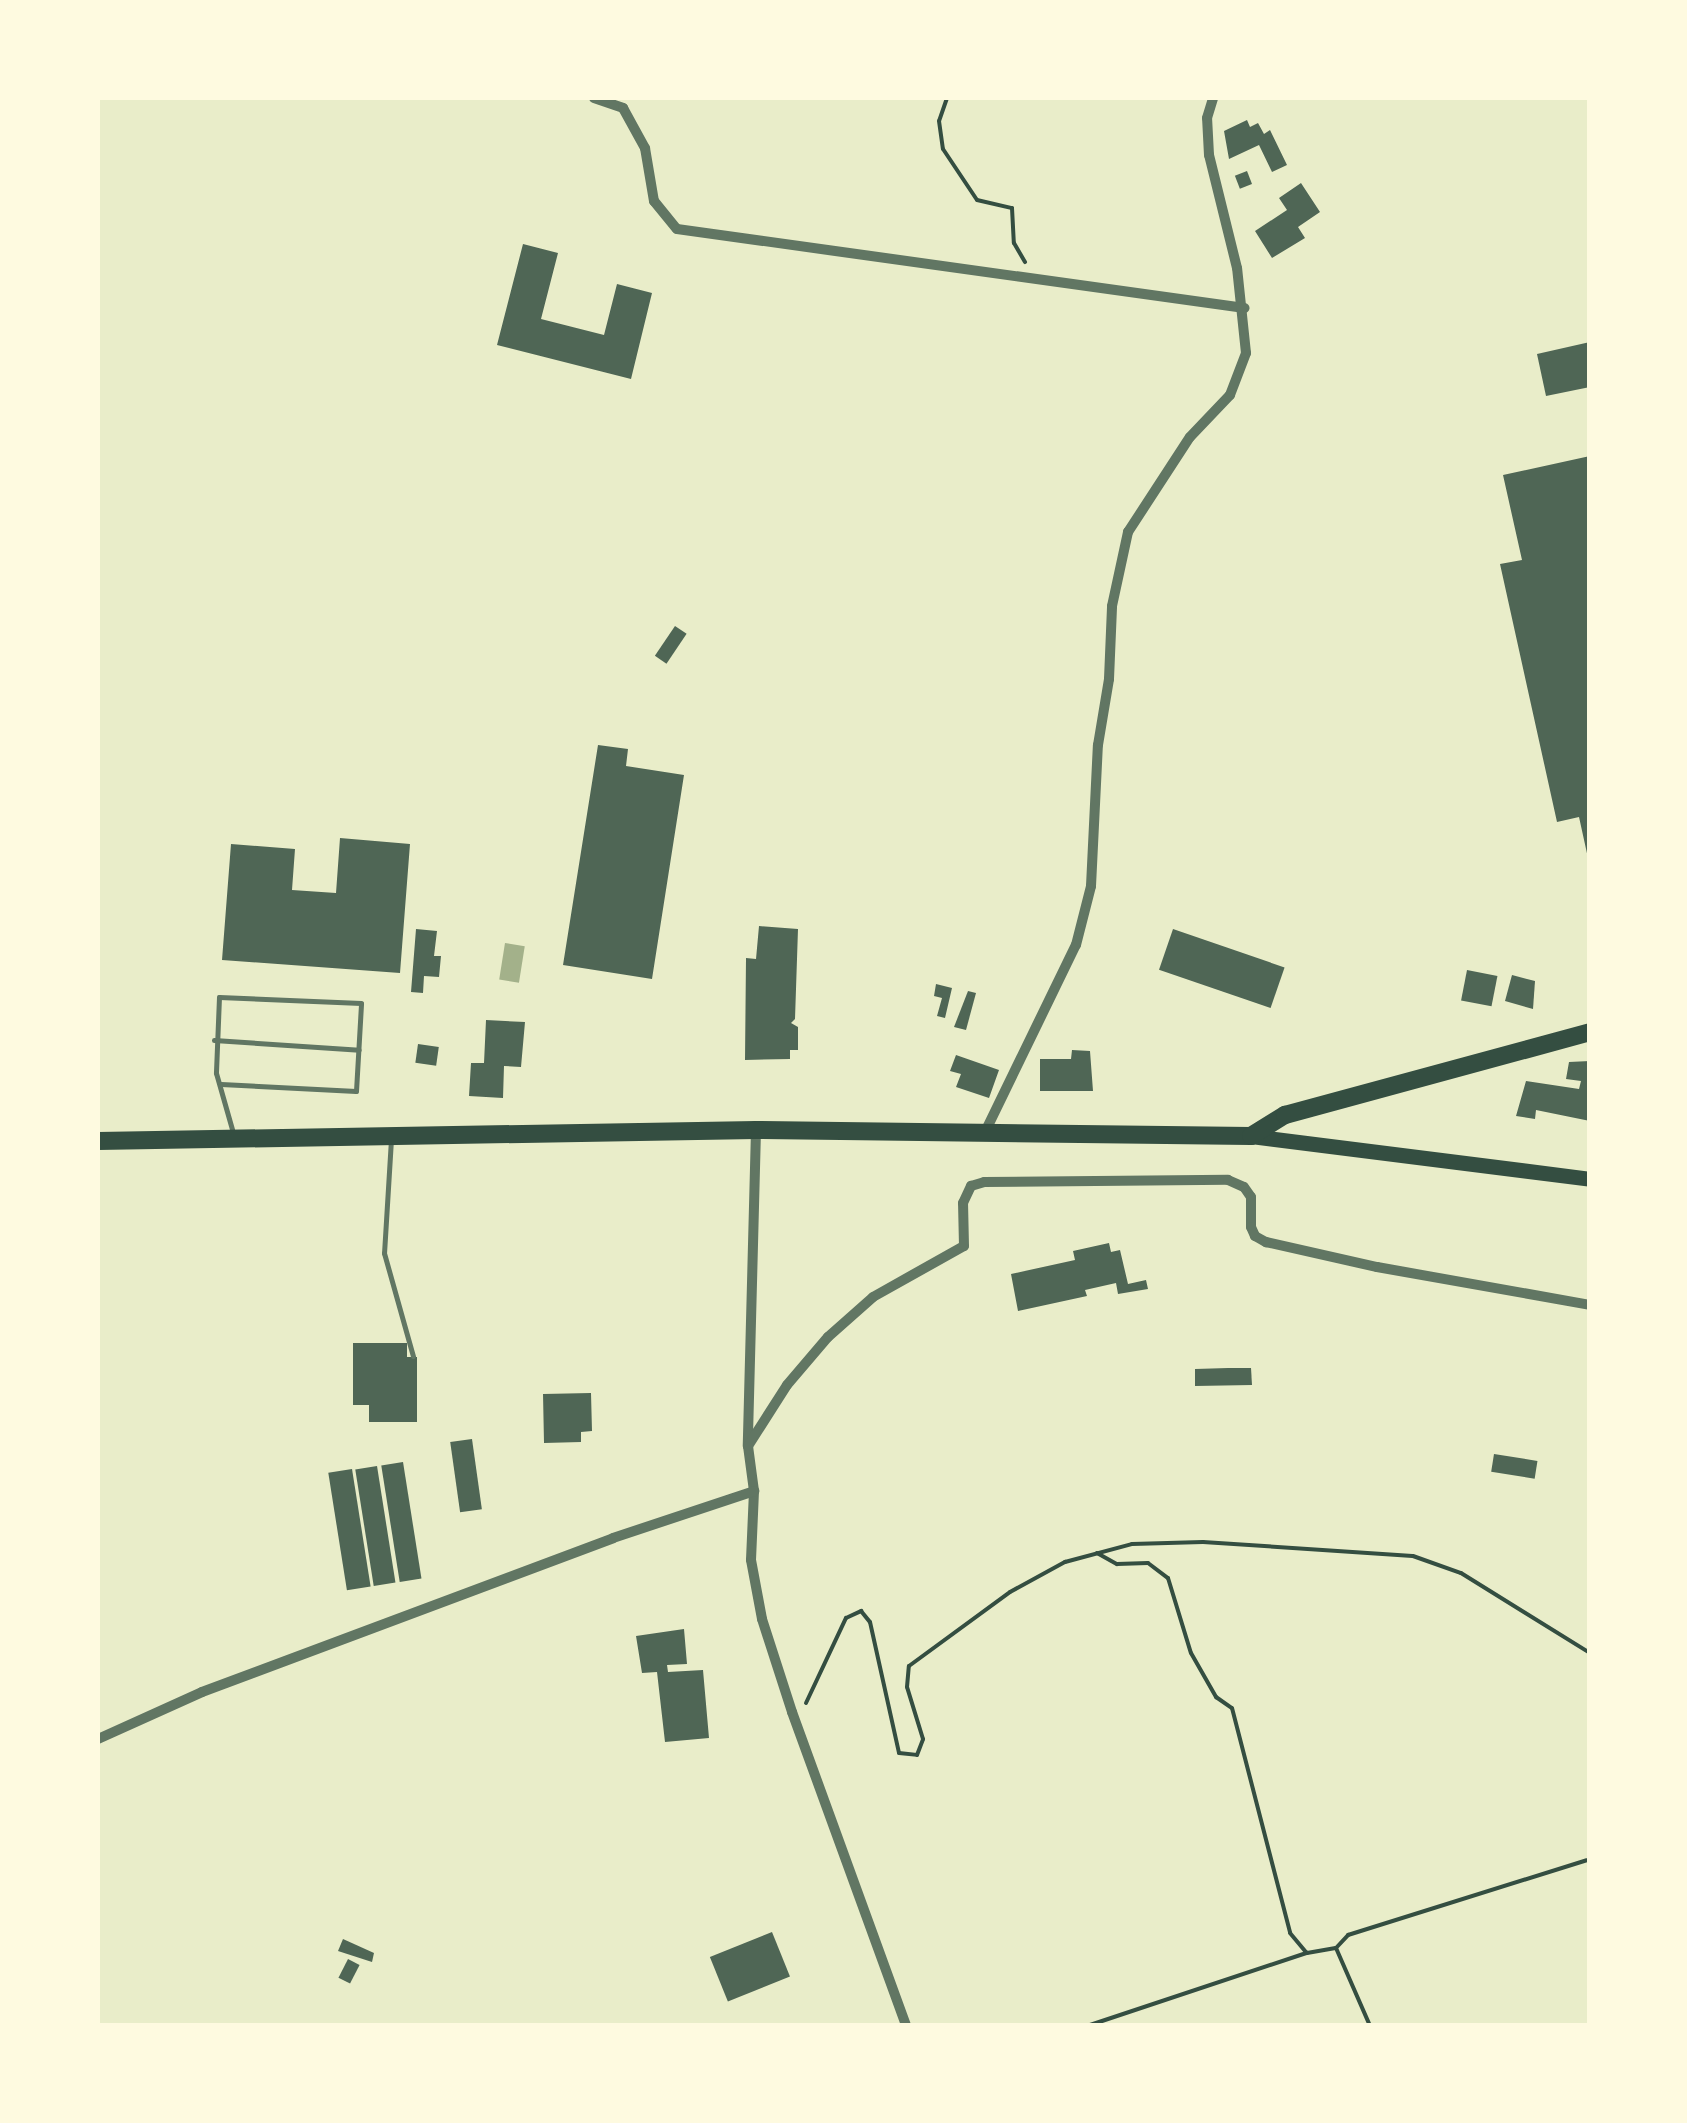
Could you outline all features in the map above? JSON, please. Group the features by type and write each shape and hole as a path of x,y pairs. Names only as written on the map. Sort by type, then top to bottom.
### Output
{"main road":[{"path":"1251,1136 1285,1114 1590,1032"},
{"path":"98,1141 756,1130 1251,1136 1590,1178"}],"street":[{"path":"594,98 622,108 645,148 654,201 677,229 1244,308"},
{"path":"985,1132 1076,945 1091,886 1098,745 1109,679 1112,606 1128,532 1190,437 1230,394 1246,353 1244,308 1209,154 1207,118 1213,98"},
{"path":"756,1130 748,1446 754,1491 751,1560 762,1619 792,1712 906,2026"},
{"path":"748,1446 787,1385 828,1337 873,1297 964,1246 963,1202 971,1186 984,1182 1228,1180 1244,1186 1251,1197 1251,1227 1266,1242 1377,1267 1590,1304"},
{"path":"98,1739 236,1679 612,1538 754,1491"}],"lane":[{"path":"221,1084 356,1091 361,1003 219,997 214,1040 216,1074 235,1139"},
{"path":"214,1040 359,1050"},
{"path":"391,1136 384,1253 413,1356"}],"path":[{"path":"947,98 938,121 943,150 977,200 1012,208 1014,242 1035,279"},
{"path":"792,1712 805,1704 846,1618 861,1610 870,1622 899,1753 917,1754 923,1739 907,1687 909,1666 1010,1592 1065,1562 1132,1544 1203,1542 1413,1556 1460,1573 1590,1653"},
{"path":"1097,1554 1116,1564 1148,1563 1168,1578 1191,1652 1216,1697 1232,1708 1290,1933 1307,1953"},
{"path":"1087,2026 1307,1953 1336,1948 1348,1935 1589,1859"},
{"path":"1336,1948 1370,2026"}],"shaded area":[{"path":"505,943 525,946 519,983 499,980"}],"building":[{"path":"1247,120 1250,127 1258,123 1264,134 1270,130 1287,165 1272,172 1259,145 1229,159 1224,131"},
{"path":"1247,171 1252,184 1240,189 1235,176"},
{"path":"1301,183 1320,212 1298,227 1305,238 1272,258 1255,231 1287,210 1279,198"},
{"path":"523,244 558,253 541,319 604,335 617,284 652,293 631,379 497,345"},
{"path":"1590,342 1590,387 1546,396 1537,354"},
{"path":"1590,456 1588,858 1579,817 1557,822 1500,564 1522,560 1503,475"},
{"path":"675,626 687,634 666,664 655,656"},
{"path":"598,745 628,749 626,766 684,775 652,979 563,965"},
{"path":"340,838 410,844 400,973 222,960 231,844 295,849 292,890 336,893"},
{"path":"759,926 798,929 795,1019 791,1023 798,1027 798,1050 790,1050 790,1059 745,1060 746,958 756,959"},
{"path":"416,929 437,931 434,956 441,956 439,977 424,976 423,993 411,992"},
{"path":"1173,929 1285,967 1271,1008 1159,970"},
{"path":"1467,970 1497,976 1492,1006 1461,1000"},
{"path":"1512,975 1535,981 1533,1009 1505,1001"},
{"path":"936,984 952,988 945,1018 937,1016 942,998 934,996"},
{"path":"968,991 976,993 966,1030 954,1027"},
{"path":"486,1020 525,1022 521,1067 504,1066 503,1098 469,1096 471,1063 484,1063"},
{"path":"418,1044 439,1047 436,1066 415,1063"},
{"path":"1072,1050 1090,1051 1093,1091 1040,1091 1040,1059 1071,1059"},
{"path":"956,1055 999,1070 989,1098 956,1087 961,1074 950,1071"},
{"path":"1590,1061 1590,1121 1536,1110 1535,1119 1516,1116 1526,1081 1579,1089 1581,1081 1566,1079 1569,1062"},
{"path":"1109,1243 1111,1252 1120,1250 1128,1284 1146,1280 1148,1289 1118,1294 1116,1283 1085,1290 1087,1296 1018,1311 1011,1274 1075,1260 1073,1251"},
{"path":"353,1343 407,1343 407,1357 417,1357 417,1422 369,1422 369,1405 353,1405"},
{"path":"1251,1368 1252,1385 1195,1386 1195,1369"},
{"path":"591,1393 592,1431 581,1432 581,1442 544,1443 543,1394"},
{"path":"472,1439 482,1509 460,1512 450,1442"},
{"path":"1494,1454 1537,1461 1535,1479 1491,1472"},
{"path":"403,1462 421,1579 400,1582 381,1465"},
{"path":"377,1466 395,1583 374,1586 355,1469"},
{"path":"352,1469 371,1587 347,1590 328,1473"},
{"path":"684,1629 687,1664 667,1665 668,1672 703,1670 709,1738 665,1742 657,1672 642,1673 636,1636"},
{"path":"772,1932 790,1977 728,2002 710,1957"},
{"path":"343,1939 374,1953 372,1962 338,1951"},
{"path":"348,1959 360,1965 350,1984 338,1978"}]}
